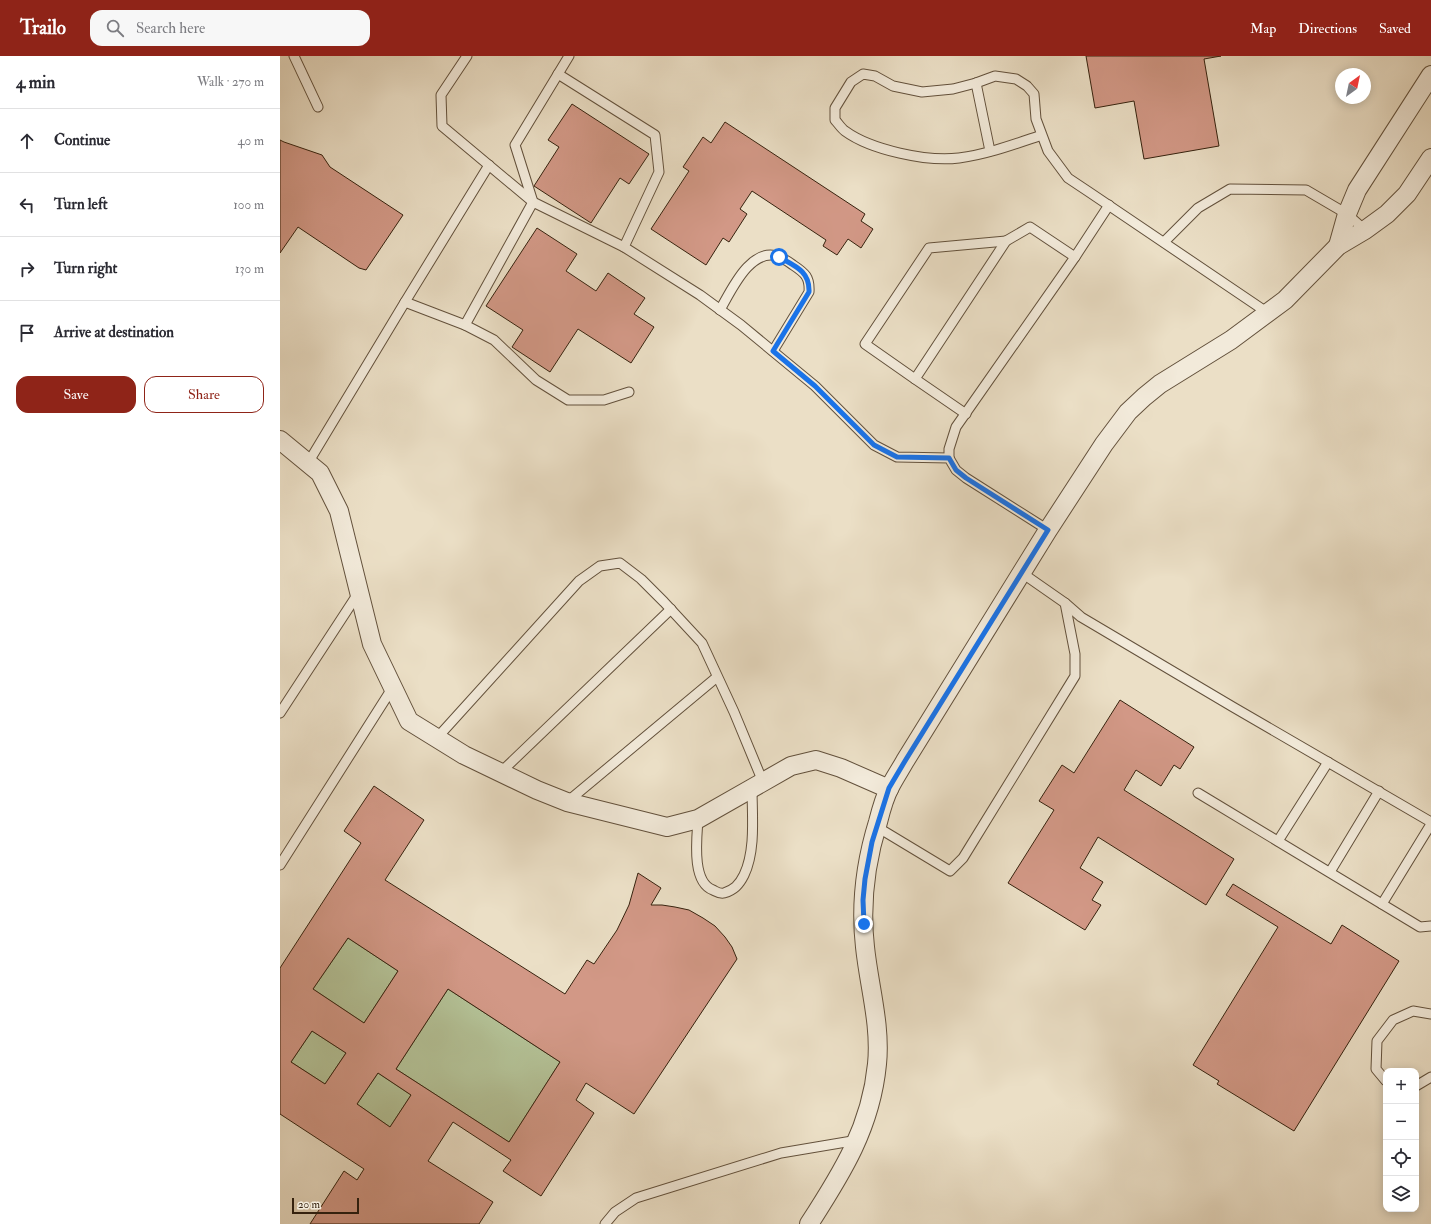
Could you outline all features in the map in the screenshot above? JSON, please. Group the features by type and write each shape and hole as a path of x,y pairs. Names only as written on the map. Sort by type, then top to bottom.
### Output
{"street":[{"path":"1338,246 1347,214 1357,190 1431,75"},
{"path":"809,1224 838,1180 858,1140 868,1110 874,1084 877,1063 876,1022 865,947 863,900 865,879 877,827 889,788 1048,530 1104,444 1128,412 1160,384 1231,340 1285,300 1338,246 1366,230 1387,214 1407,194 1431,158"},
{"path":"280,440 320,473 339,511 372,644 409,721 436,739 500,773 536,790 567,802 667,827 698,819 791,766 816,760 842,768 889,788"}],"lane":[{"path":"294,56 318,107"},
{"path":"467,56 441,96 442,126 533,202 624,247 720,310 815,386 874,445 897,457 949,458"},
{"path":"465,324 533,202 515,145 569,56"},
{"path":"558,74 655,135 659,172 624,247"},
{"path":"1042,135 990,151 958,158 923,157 893,152 860,140 843,130 835,120 835,108 851,82 863,74 875,76 893,86 922,92 953,89 996,76 1016,79 1027,86 1034,94 1036,119 1042,135 1048,151 1068,178 1268,313"},
{"path":"976,83 990,151"},
{"path":"308,463 489,165"},
{"path":"1164,242 1198,208 1230,189 1306,190 1347,214 1366,230"},
{"path":"1048,530 966,478 956,470 949,458 949,449 956,427 1075,257 1108,204"},
{"path":"966,414 865,344 929,248 1006,241 1030,227 1075,257"},
{"path":"915,379 1006,241"},
{"path":"720,310 738,279 748,266 760,257 768,255 779,257 806,274 810,283 809,292 773,351"},
{"path":"406,302 465,324 494,340 536,380 568,400 604,400 629,392"},
{"path":"436,739 579,581 600,566 620,563 641,579 702,642 734,712 757,785 751,851 744,875 735,889 721,894 709,889 702,880 696,859 698,819"},
{"path":"1022,573 1088,621 1431,823 1382,904"},
{"path":"280,713 359,592"},
{"path":"877,827 950,871 963,858 1075,676 1075,654 1065,603"},
{"path":"500,773 671,609"},
{"path":"567,802 717,677"},
{"path":"280,865 393,687"},
{"path":"1278,841 1328,762"},
{"path":"1330,872 1379,791"},
{"path":"1198,793 1420,927 1431,926"},
{"path":"1383,1078 1376,1070 1378,1040 1393,1020 1413,1011 1431,1014"},
{"path":"1419,1085 1427,1081 1431,1077"},
{"path":"605,1224 615,1212 636,1198 781,1153 858,1140"}],"green space":[{"path":"348,938 398,971 364,1023 313,989"},
{"path":"448,989 560,1062 509,1142 396,1069"},
{"path":"312,1031 346,1053 325,1084 291,1062"},
{"path":"378,1073 411,1095 390,1127 357,1104"}],"building":[{"path":"1086,56 1221,56 1204,59 1219,146 1144,159 1134,101 1095,108"},
{"path":"572,104 649,154 629,184 620,178 591,223 534,186 559,147 548,140"},
{"path":"725,122 865,214 861,221 873,229 861,248 848,239 837,255 823,246 826,240 752,191 740,209 747,214 729,242 723,238 706,265 651,229 689,171 683,167 703,137 711,143"},
{"path":"280,140 322,155 330,167 403,215 366,270 359,268 298,227 280,253"},
{"path":"537,228 577,254 566,271 596,291 608,273 645,298 634,314 654,327 631,363 578,329 550,372 512,347 523,330 486,306"},
{"path":"1120,700 1194,747 1180,769 1174,765 1161,786 1136,770 1124,790 1234,859 1206,905 1098,837 1080,868 1103,882 1092,900 1101,905 1085,930 1008,883 1054,810 1039,801 1062,765 1074,773"},
{"path":"374,786 424,820 385,880 565,994 587,960 594,964 617,930 629,905 638,873 661,888 651,905 662,905 689,910 703,918 715,926 725,937 732,947 737,959 634,1114 586,1083 576,1100 594,1113 541,1196 503,1171 511,1160 453,1122 428,1161 493,1202 479,1224 310,1224 344,1171 357,1180 364,1169 280,1114 280,968 361,843 344,831","holes":["348,938 398,971 364,1023 313,989","448,989 560,1062 509,1142 396,1069","312,1031 346,1053 325,1084 291,1062","378,1073 411,1095 390,1127 357,1104"]},
{"path":"1233,884 1331,944 1342,925 1399,961 1294,1131 1217,1084 1219,1081 1193,1065 1278,927 1226,895"}],"route":[{"path":"779,257 806,274 810,283 809,292 773,351 815,386 874,445 897,457 949,458 951,464 956,470 966,478 1048,530 889,788 872,842 865,879 863,900 864,924"}]}
